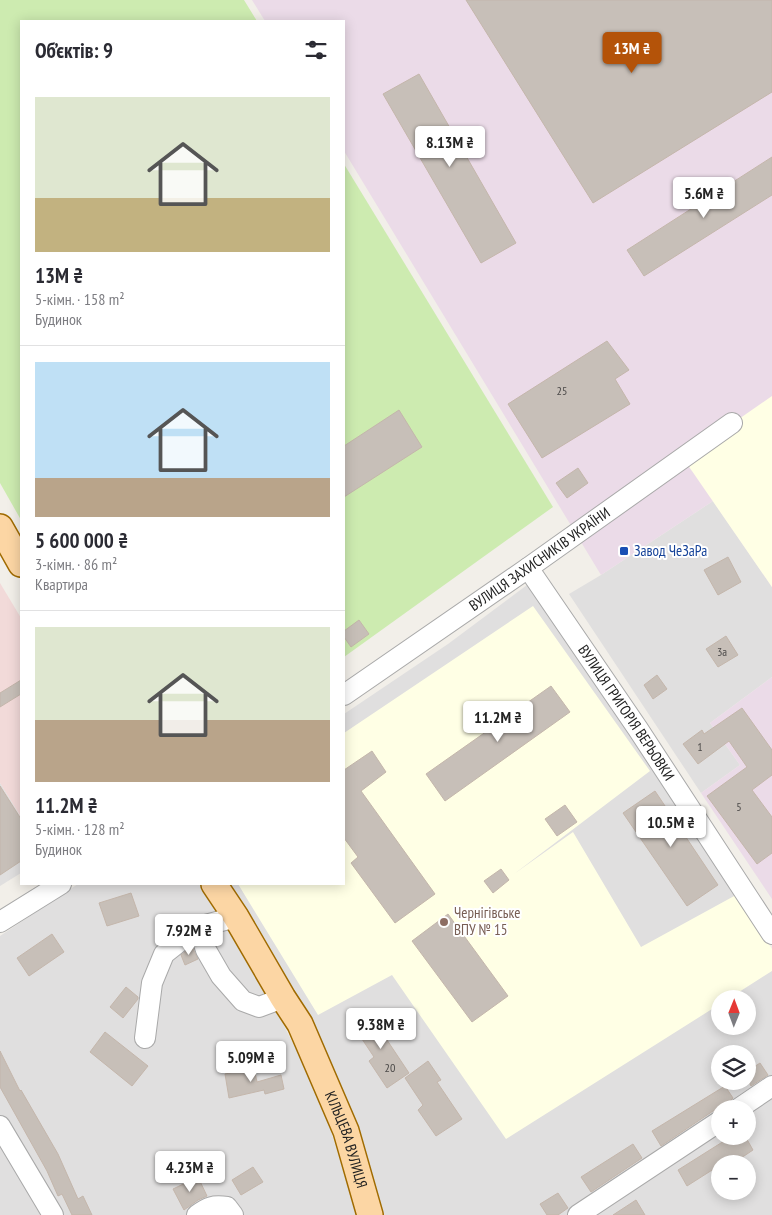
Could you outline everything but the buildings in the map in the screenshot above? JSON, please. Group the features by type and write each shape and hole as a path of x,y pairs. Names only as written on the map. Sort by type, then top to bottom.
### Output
{"main road":[{"path":"0,527 20,562"},
{"name":"КІЛЬЦЕВА ВУЛИЦЯ","path":"215,885 300,1024 346,1131 370,1215"}],"street":[{"name":"ВУЛИЦЯ ЗАХИСНИКІВ УКРАЇНИ","path":"345,693 555,550 732,423"},
{"name":"ВУЛИЦЯ ГРИГОРІЯ ВЕРЬОВКИ","path":"528,568 638,729 772,934"},
{"path":"0,922 59,885"},
{"path":"145,1038 152,983 164,954 198,927 236,917"},
{"path":"198,927 206,950 221,976 243,1002 259,1006 283,998"},
{"path":"751,1100 772,1086"},
{"path":"0,1126 52,1215"},
{"path":"578,1215 711,1127"},
{"path":"197,1215 205,1209 216,1205 227,1207 233,1215"}],"shaded area":[{"path":"252,0 772,0 772,587 713,501 601,575 345,153 345,20 264,20"},
{"path":"772,396 772,587 683,458"},
{"path":"713,501 772,587 772,677 710,723 740,765 701,793 569,594"},
{"path":"531,582 772,951 772,1215 374,1215 338,1094 221,885 345,885 345,713 448,644"},
{"path":"0,583 20,616 20,815 0,783"},
{"name":"Чернігівське ВПУ № 15","path":"533,606 650,771 514,874 573,832 641,947 736,895 772,949 772,971 742,990 711,990 711,1010 506,1139 392,975 318,1015 239,885 345,885 345,732"},
{"path":"772,677 772,899 701,793 740,765 710,723"},
{"path":"0,783 20,815 20,874 0,886"},
{"path":"76,885 202,885 265,988 321,1099 357,1215 0,1215 0,936"}],"green space":[{"path":"0,0 244,0 256,20 20,20 20,518 0,483"},
{"path":"345,166 553,507 345,656"}],"place":[{"name":"Завод ЧеЗаРа","path":"624,551"},
{"name":"Чернігівське ВПУ № 15","path":"444,922"}]}
